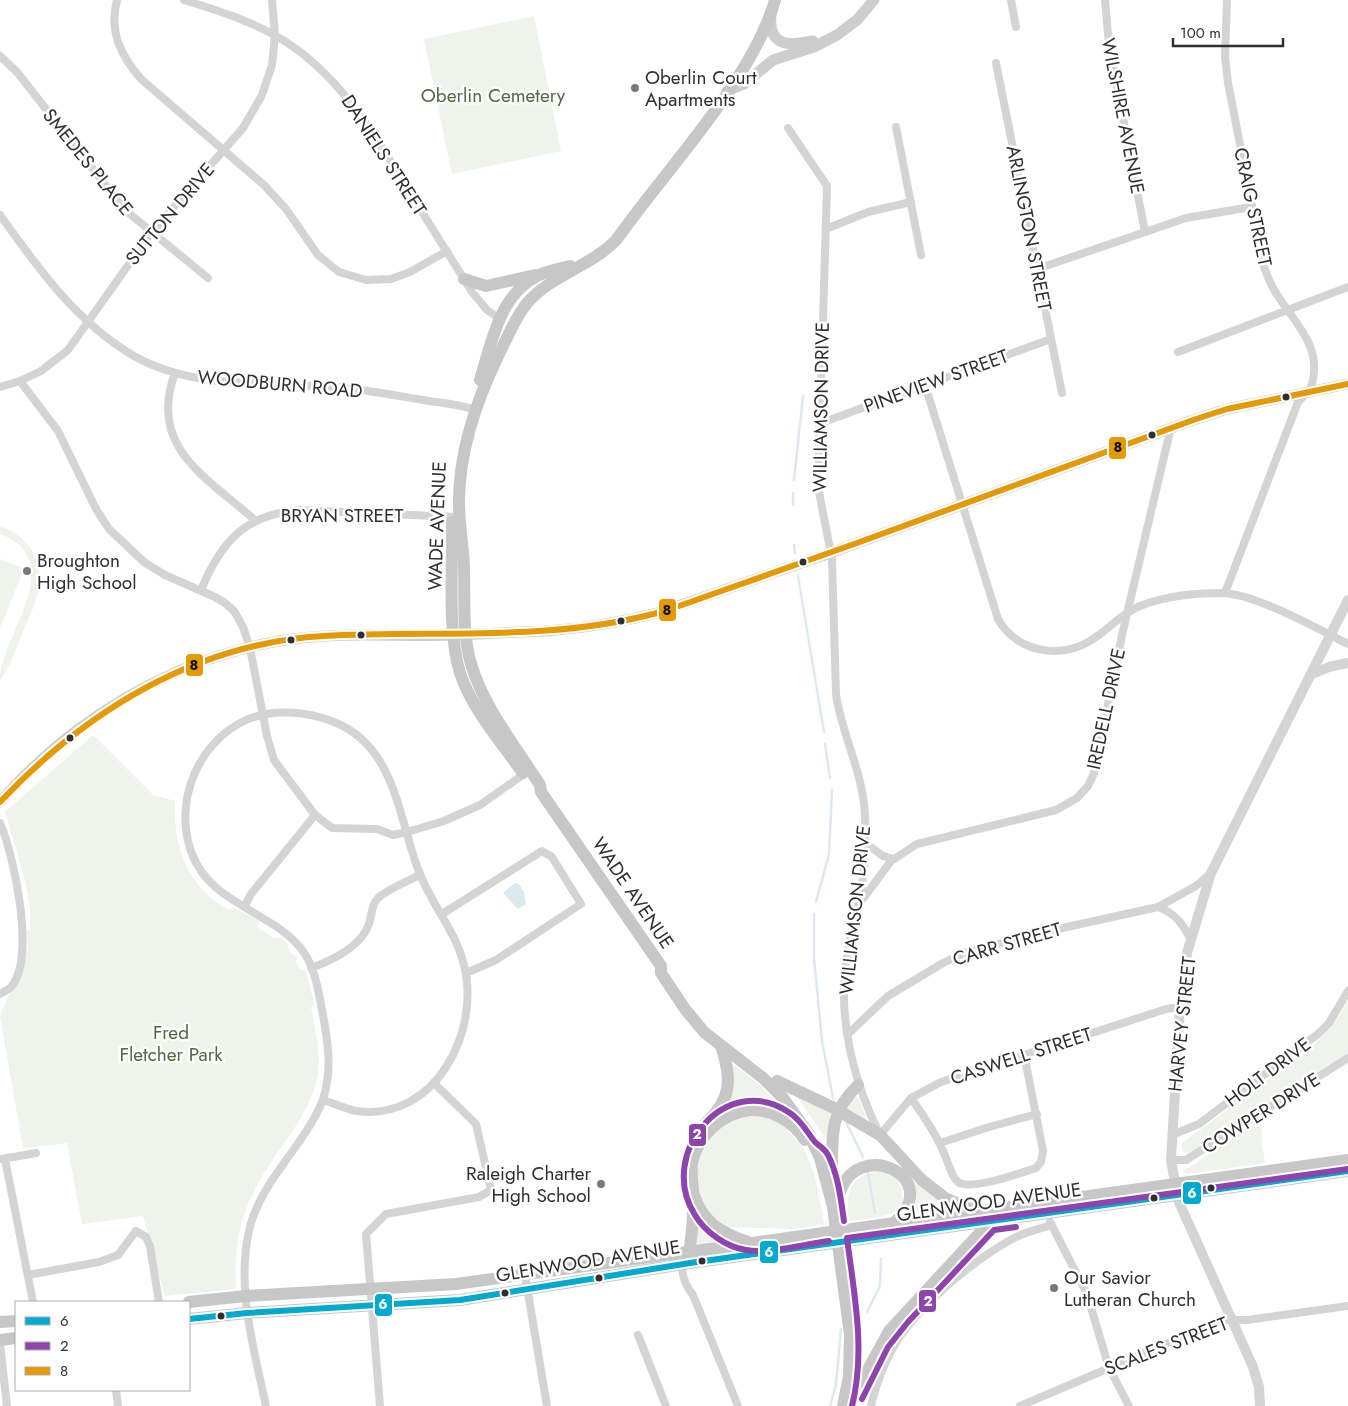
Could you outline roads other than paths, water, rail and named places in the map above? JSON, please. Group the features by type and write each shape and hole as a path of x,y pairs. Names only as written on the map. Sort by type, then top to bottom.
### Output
{"main road":[{"path":"727,91 744,84 773,60 814,47 837,35 857,20 874,0"},
{"path":"773,4 772,30 778,40 785,44 807,42 837,35"},
{"name":"WADE AVENUE","path":"472,409 514,323 528,302 555,280 604,252 617,239 727,91 753,48 773,4"},
{"name":"WADE AVENUE","path":"541,792 534,789 466,687 458,663 460,634 456,517 457,458 499,318 516,292 542,273 584,263"},
{"path":"464,279 486,286 542,273"},
{"path":"494,364 503,328 499,318 530,290 555,280"},
{"path":"0,802 49,753 112,706 173,674 217,658 281,641 339,635 460,634 582,628 632,620 716,594 1171,427 1227,409 1348,384"},
{"name":"WADE AVENUE","path":"460,634 475,676 509,736 540,785 541,792 661,966 661,973 685,1009 701,1028 721,1046 763,1078 784,1098 809,1134 820,1158 833,1207 850,1335 849,1376 843,1406"},
{"name":"WADE AVENUE","path":"661,966 667,968 709,1026 777,1081 797,1102 813,1126 832,1168 839,1196 859,1342 852,1402"},
{"path":"686,1258 685,1169 688,1154 697,1134 719,1111 728,1089 727,1068 721,1046"},
{"path":"777,1081 839,1110 880,1135 922,1180 945,1198 967,1209 978,1211"},
{"path":"832,1168 832,1132 839,1110 858,1085"},
{"path":"686,1258 693,1190 692,1163 702,1139 718,1123 742,1112 761,1111 781,1117 795,1128 812,1153 820,1158"},
{"path":"880,1135 906,1174 908,1184 910,1202 904,1215 894,1223"},
{"name":"GLENWOOD AVENUE","path":"858,1233 894,1223 1049,1219 1176,1189 1348,1160"},
{"path":"839,1196 844,1183 852,1174 869,1165 894,1168 901,1173 908,1184"},
{"name":"GLENWOOD AVENUE","path":"190,1302 246,1296 456,1284 686,1258 949,1221 978,1211 1348,1171"},
{"path":"693,1190 699,1209 714,1226 750,1242"},
{"path":"945,1198 949,1221"},
{"path":"852,1402 888,1331 990,1222"},
{"name":"GLENWOOD AVENUE","path":"190,1320 248,1313 460,1300 528,1290 686,1258 750,1242 820,1239"},
{"path":"0,1322 15,1321"},
{"path":"0,1340 15,1338"}],"street":[{"path":"117,0 114,26 118,45 125,60 141,79 224,150 275,197 318,255 339,272 366,280 391,279 410,272 447,251"},
{"name":"DANIELS STREET","path":"184,0 242,19 275,35 317,66 354,105 481,304 499,318"},
{"name":"SUTTON DRIVE","path":"0,386 20,381 60,358 151,233 249,120 262,95 272,65 275,35 272,0"},
{"path":"1012,0 1016,27"},
{"name":"WILSHIRE AVENUE","path":"1105,0 1109,44 1146,232"},
{"name":"CRAIG STREET","path":"1224,593 1298,402 1312,384 1314,363 1312,350 1303,330 1274,289 1264,267 1251,207 1225,57 1227,0"},
{"name":"SMEDES PLACE","path":"0,56 17,72 114,198 151,233 208,278"},
{"name":"ARLINGTON STREET","path":"996,63 1062,393"},
{"name":"WILLIAMSON DRIVE","path":"788,128 828,186 818,499 830,553 836,694 839,714 856,761 861,785 865,843 858,906 851,929 845,970 845,1006 858,1085 880,1135"},
{"path":"896,128 921,255"},
{"path":"826,229 875,210 911,202"},
{"path":"1037,269 1186,218 1251,207"},
{"name":"WOODBURN ROAD","path":"0,215 41,271 87,321 135,356 176,373 230,383 365,390 472,409"},
{"path":"1178,352 1348,288"},
{"name":"PINEVIEW STREET","path":"820,423 1051,338"},
{"path":"176,373 170,393 168,418 172,435 180,451 190,464 256,521"},
{"path":"20,381 58,431 96,509 109,528 144,562 165,575 201,590 230,607 243,627 250,648 274,760 315,815 332,828 377,829 393,835 444,821 480,805 524,774"},
{"path":"925,385 998,619 1004,630 1016,640 1032,648 1058,652 1080,647 1128,612 1138,607 1170,598 1224,593 1279,611 1348,644"},
{"name":"IREDELL DRIVE","path":"858,906 894,859 917,844 1056,810 1077,798 1088,786 1094,773 1128,612 1171,427"},
{"name":"BRYAN STREET","path":"201,590 212,564 225,545 242,529 274,513 300,510 456,517"},
{"name":"HARVEY STREET","path":"1260,1406 1259,1387 1253,1367 1181,1209 1176,1189 1171,1160 1180,1007 1191,940 1211,873 1348,600"},
{"path":"1310,675 1329,667 1348,663"},
{"path":"266,1406 248,1313 245,1251 252,1218 260,1199 322,1100 327,1076 327,1036 311,968 298,944 218,890 202,872 192,854 186,829 188,787 195,769 209,750 227,732 244,721 263,714 292,712 316,716 352,730 366,741 388,776 419,875 456,942 466,973 468,1008 463,1034 446,1070 417,1098 384,1110 356,1111 322,1100"},
{"path":"244,908 251,894 315,815"},
{"path":"0,823 9,849 23,912 18,971 11,987 0,994"},
{"path":"865,843 883,856 894,859"},
{"path":"442,914 542,851 552,858 580,904 496,960 466,973"},
{"name":"CARR STREET","path":"849,1033 888,996 918,977 964,953 1035,934 1158,907 1196,886 1211,873"},
{"path":"311,968 336,958 352,946 365,931 374,904 380,897 419,875"},
{"path":"1158,907 1176,917 1184,926 1191,940"},
{"name":"HOLT DRIVE","path":"1172,1136 1200,1124 1318,1034 1329,1023 1348,991"},
{"name":"CASWELL STREET","path":"880,1135 911,1098 941,1082 1166,1009 1180,1007"},
{"path":"911,1098 940,1143 952,1175 958,1182 965,1184 985,1182 1036,1168 1041,1162 1043,1151 1024,1054"},
{"name":"COWPER DRIVE","path":"1171,1160 1186,1160 1348,1058"},
{"path":"380,1406 372,1289 366,1250 366,1234 386,1214 479,1197 491,1190 476,1124 434,1083"},
{"path":"940,1143 1037,1114"},
{"path":"33,1301 2,1159 36,1153"},
{"path":"870,1406 884,1366 895,1344 935,1298 998,1248 1049,1219 1087,1294 1110,1368 1129,1406"},
{"path":"28,1276 100,1262 118,1255 136,1231 146,1237 150,1246 160,1301"},
{"path":"686,1258 682,1272 738,1406"},
{"path":"525,1275 547,1406"},
{"name":"SCALES STREET","path":"1020,1406 1222,1320 1247,1320 1348,1306"},
{"path":"638,1335 666,1406"},
{"path":"0,1344 7,1406"},
{"path":"116,1391 118,1406"}],"waterway":[{"path":"794,480 803,396"},
{"path":"793,493 793,505"},
{"path":"794,545 795,553"},
{"path":"798,576 824,732"},
{"path":"825,744 830,778"},
{"path":"816,902 829,854 832,790"},
{"path":"814,914 814,958 822,1041 833,1098"},
{"path":"845,1120 863,1157"},
{"path":"868,1173 875,1213"},
{"path":"867,1312 880,1286 881,1259"},
{"path":"830,1406 836,1385 841,1329"}],"place":[{"name":"Oberlin Court Apartments","path":"635,88"},
{"name":"Broughton High School","path":"27,571"},
{"name":"Raleigh Charter High School","path":"601,1184"},
{"name":"Our Savior Lutheran Church","path":"1054,1288"}],"park label":[{"name":"Oberlin Cemetery","path":"493,95"},
{"name":"Fred Fletcher Park","path":"171,1043"}]}
